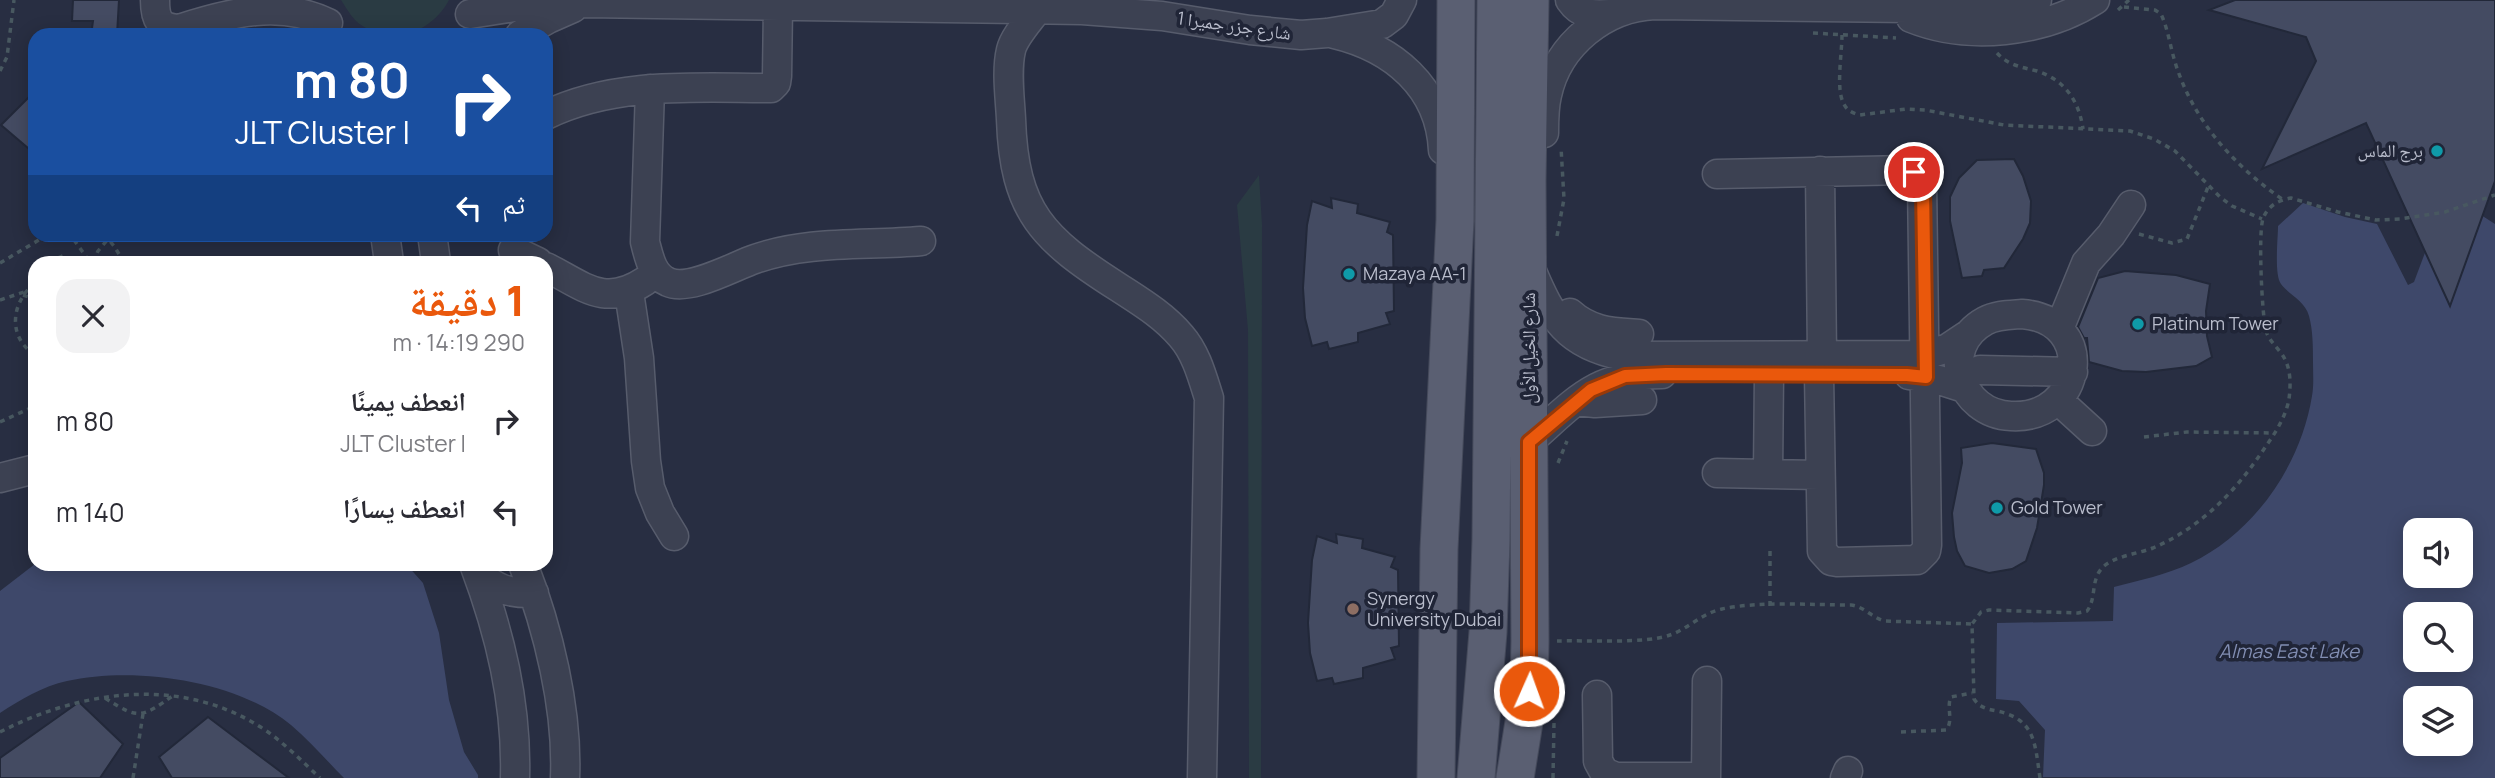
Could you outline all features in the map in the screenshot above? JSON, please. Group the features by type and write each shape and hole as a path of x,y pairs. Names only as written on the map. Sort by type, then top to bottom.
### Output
{"main road":[{"path":"1436,778 1439,549 1455,220 1456,0"},
{"name":"شارع الخيل الأول","path":"1476,778 1488,632 1491,540 1496,0"},
{"name":"شارع الخيل الأول","path":"1515,778 1542,700 1530,642 1532,273 1527,180 1530,0"},
{"path":"1539,778 1542,700"}],"street":[{"path":"1327,33 1382,24 1394,15 1402,0"},
{"path":"1570,0 1586,15 1611,14 1655,5 1994,9 2037,0"},
{"path":"182,28 274,1 304,6 328,19"},
{"path":"532,28 585,3"},
{"name":"شارع جزر جميرا 1","path":"467,16 527,5 585,3 1037,10 1123,12 1275,34 1327,33"},
{"path":"553,113 600,96 650,89 771,88 776,83 777,76 779,6"},
{"path":"236,28 247,7"},
{"path":"1889,8 1947,29 1997,30 2029,26 2103,7"},
{"path":"975,10 1011,48"},
{"path":"1037,10 1011,48 1012,136 1017,176 1030,210 1053,241 1084,266 1159,313 1182,338 1199,365 1209,398 1202,778"},
{"path":"1527,180 1541,154 1547,93 1558,66 1576,42 1611,14"},
{"path":"1327,33 1352,39 1376,50 1398,64 1428,95 1441,127 1444,193 1455,220"},
{"path":"650,89 645,242 649,260 657,274 669,283 684,285 758,257 800,247 921,241"},
{"path":"1717,174 1820,171 1908,170 1919,176 1923,188 1927,545 1923,557 1917,560 1838,562 1826,556 1822,544 1820,171"},
{"path":"2059,328 2086,263 2124,216"},
{"path":"553,271 596,293 612,295 629,292 657,274"},
{"path":"1532,273 1545,304 1557,321 1578,340 1603,352 1640,357 1820,365 1907,375 1926,366 1948,348 1974,362"},
{"path":"1532,273 1584,324 1606,332 1639,334"},
{"path":"629,292 640,370 650,488 660,513 674,536"},
{"path":"1924,315 1933,323 1955,331 1974,362 1985,410 2011,416 2045,409 2058,400 2070,382 2073,365 2071,347 2059,328 2037,315 1996,317 1974,362 1946,402 1927,416"},
{"path":"1926,366 1974,362 2073,365"},
{"path":"1529,442 1577,401 1603,384 1625,376 1769,374 1820,365"},
{"path":"1768,474 1769,374"},
{"path":"1577,401 1595,403 1642,400"},
{"path":"2058,400 2092,431"},
{"path":"0,478 28,471"},
{"path":"1717,473 1821,475"},
{"path":"477,571 493,612 504,654 515,741 515,778"},
{"path":"478,571 488,583 502,590 516,594 534,593"},
{"path":"526,571 547,638 563,729 565,778"},
{"path":"1597,695 1598,761 1604,772 1616,777 1706,777 1707,681"}],"path":[{"path":"0,71 7,57 15,0"},
{"path":"2122,7 2129,0"},
{"path":"2103,7 2155,10 2161,14 2179,75 2204,123 2239,165 2282,199"},
{"path":"1807,32 1903,39"},
{"path":"1842,35 1841,94 1846,108 1853,113 1860,115 1926,110 2004,125 2130,131 2154,139 2175,151 2193,167 2208,187 2232,206 2262,219"},
{"path":"1988,52 2009,49"},
{"path":"1995,51 2013,65 2039,72 2065,87 2081,112 2083,129"},
{"path":"1557,239 1564,199 1560,140"},
{"path":"2124,216 2172,243 2182,242 2190,235 2208,187"},
{"path":"2040,778 2035,742 2030,732 2014,715 1982,707 1972,693 1972,624 1981,612 1989,610 2087,611 2092,603 2094,583 2100,570 2113,561 2152,548 2183,532 2211,513 2235,489 2275,433 2288,402 2291,385 2289,368 2270,340 2265,323 2262,219 2274,204 2282,199 2300,199 2357,217 2376,220 2445,212 2495,195"},
{"path":"0,263 35,242"},
{"path":"77,242 87,256"},
{"path":"62,256 67,254"},
{"path":"0,300 28,290"},
{"path":"24,293 28,295"},
{"path":"24,293 15,314 15,325 23,344 28,349"},
{"path":"0,422 28,409"},
{"path":"2144,437 2187,432 2275,433"},
{"path":"1557,466 1574,433"},
{"path":"1770,551 1770,606"},
{"path":"1530,642 1657,638 1679,631 1700,618 1723,609 1770,606 1851,605 1885,621 1972,624"},
{"path":"0,732 32,715 80,701 140,692 174,695 207,702 267,731 320,778"},
{"path":"1901,732 1947,730 1950,725 1951,696 1972,693"},
{"path":"103,697 127,712 143,714 174,695"},
{"path":"1542,700 1553,778"},
{"path":"133,778 143,714"}],"shaded area":[{"path":"341,0 449,0 434,20 422,28 367,28 352,16"},
{"path":"1259,175 1262,225 1261,778 1249,778 1248,330 1237,205"}],"water":[{"name":"Almas East Lake","path":"2303,203 2377,224 2408,285 2414,282 2438,218 2481,215 2495,224 2495,778 2043,777 2045,730 2019,701 1996,699 1997,623 2113,621 2114,587 2182,567 2214,550 2235,534 2271,494 2297,447 2313,392 2310,321 2300,302 2281,284 2277,265 2278,226"},
{"path":"28,569 412,571 423,583 439,633 449,700 464,752 478,778 344,778 298,731 268,710 214,687 184,680 123,675 67,681 24,698 0,713 0,591"}],"building":[{"path":"73,0 119,0 117,28 92,28 93,21 72,21"},
{"name":"برج الماس","path":"2235,0 2495,0 2495,181 2450,306 2366,123 2262,169 2316,61 2306,37 2209,10"},
{"path":"28,98 28,148 1,125"},
{"path":"2014,159 2031,201 2030,223 2004,268 1984,270 1982,276 1962,278 1950,221 1950,197 1959,178 1977,160"},
{"name":"Mazaya AA-1","path":"1331,198 1358,204 1357,213 1390,222 1387,232 1393,235 1394,311 1386,313 1390,324 1358,333 1358,342 1329,349 1327,342 1312,346 1305,318 1303,288 1307,225 1312,201 1332,208"},
{"name":"Platinum Tower","path":"2125,271 2176,275 2210,284 2206,311 2207,336 2212,357 2196,366 2146,372 2122,371 2089,362 2087,338 2084,338 2078,327 2098,278"},
{"name":"Gold Tower","path":"1992,443 2036,449 2044,473 2044,485 2037,528 2026,561 2012,569 1989,573 1965,566 1957,551 1952,513 1962,463 1961,448"},
{"path":"1336,534 1363,539 1362,548 1395,557 1391,567 1398,570 1399,646 1391,648 1395,659 1363,668 1363,678 1334,684 1332,678 1317,681 1310,653 1308,623 1312,560 1317,536 1337,543"},
{"path":"79,702 123,744 100,778 0,778 0,758"},
{"path":"208,717 289,778 172,778 159,757"}],"place":[{"name":"برج الماس","path":"2437,151"},
{"name":"Mazaya AA-1","path":"1349,274"},
{"name":"Platinum Tower","path":"2138,324"},
{"name":"Gold Tower","path":"1997,508"},
{"name":"Synergy University Dubai","path":"1353,609"}],"route":[{"path":"1529,691 1529,442 1591,390 1625,376 1769,374 1926,377 1923,188 1922,181 1914,172"}]}
